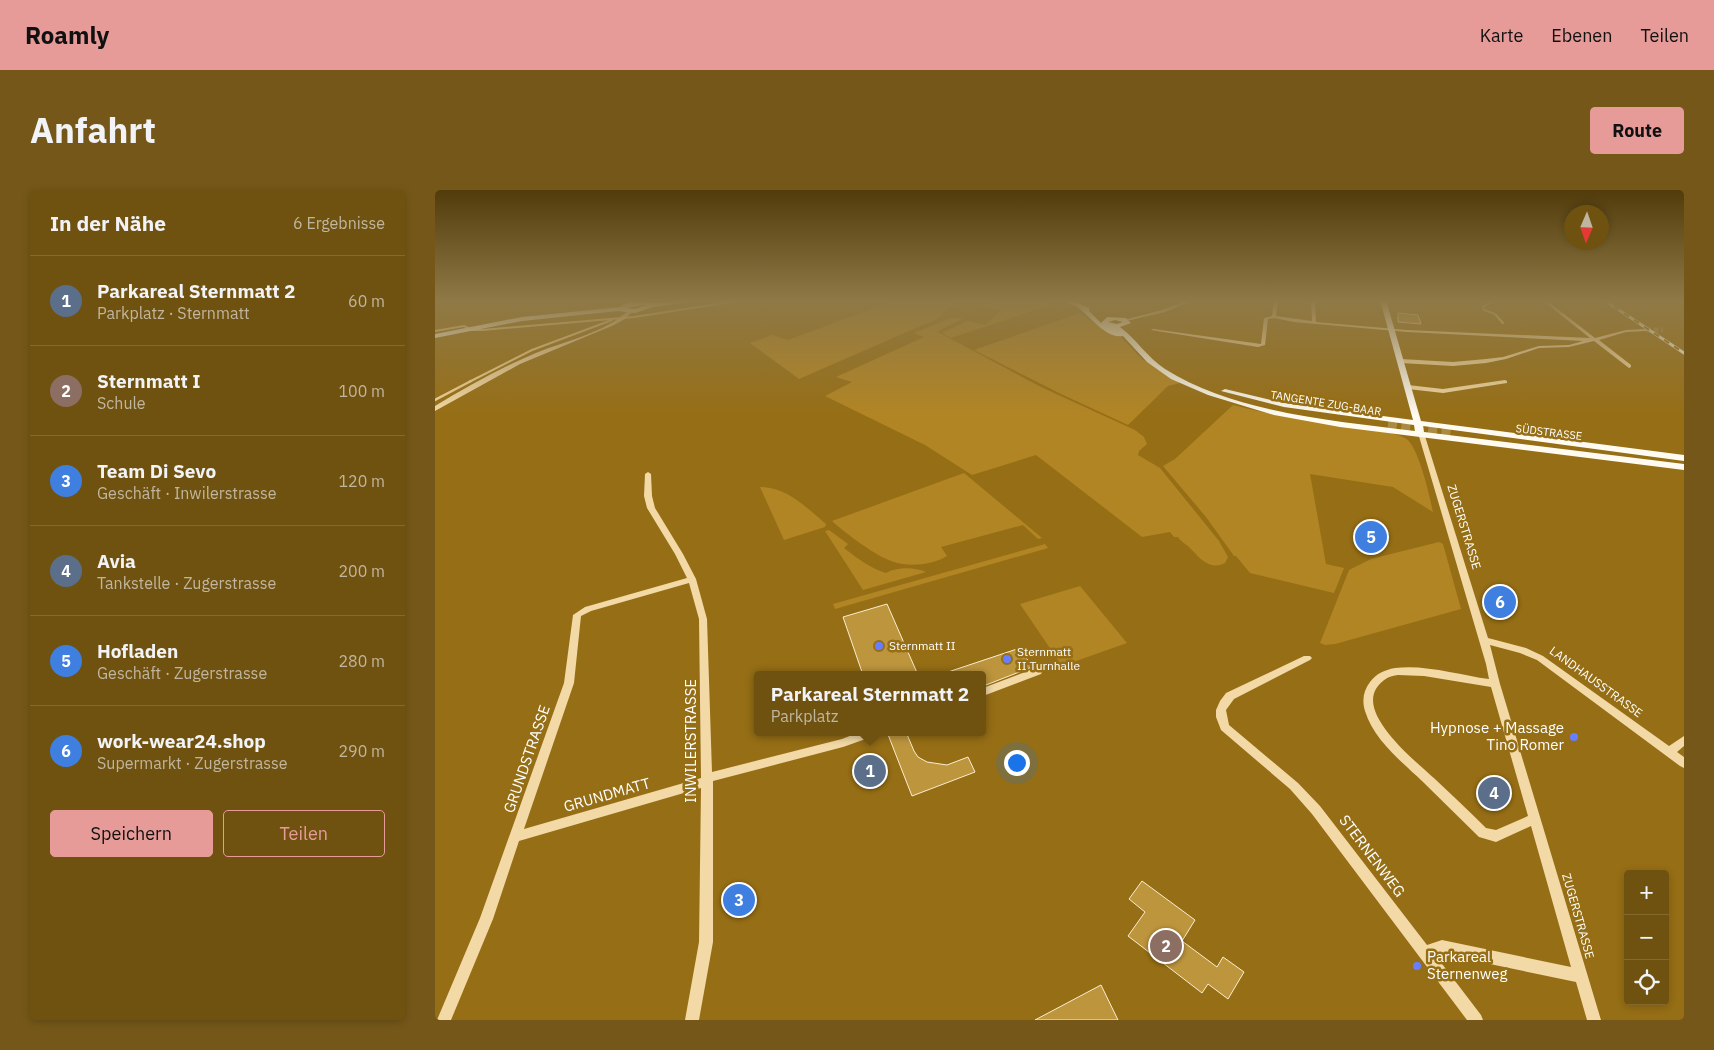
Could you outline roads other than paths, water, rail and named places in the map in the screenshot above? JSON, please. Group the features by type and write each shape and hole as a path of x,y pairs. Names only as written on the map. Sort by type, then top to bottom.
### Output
{"main road":[{"path":"1126,339 1132,343"},
{"name":"TANGENTE ZUG-BAAR","path":"1128,339 1155,365 1222,395 1260,404 1387,424"},
{"name":"TANGENTE ZUG-BAAR","path":"1136,339 1149,352 1184,379"},
{"name":"ZUGERSTRASSE","path":"1395,339 1421,433"},
{"path":"1184,379 1284,405 1684,462"},
{"path":"1184,379 1210,394 1258,409 1322,421 1684,462"},
{"name":"SÜDSTRASSE","path":"1451,432 1684,462"}],"street":[{"path":"435,408 513,365 577,339"},
{"path":"1210,339 1257,346 1263,345 1264,339"},
{"path":"1571,339 1597,340 1629,366"},
{"path":"1401,360 1453,364 1486,362 1539,347 1569,346 1602,339"},
{"path":"1408,388 1443,390 1505,382"},
{"name":"ZUGERSTRASSE","path":"1421,433 1484,640 1534,819 1594,1020"},
{"name":"INWILERSTRASSE","path":"648,474 648,496 651,508 692,579 703,619 707,779 705,942 692,1020"},
{"name":"GRUNDSTRASSE","path":"444,1020 486,919 569,683 577,616 588,609 692,579"},
{"name":"LANDHAUSSTRASSE","path":"1484,640 1523,650 1540,658 1684,763"},
{"name":"STERNENWEG","path":"1307,658 1230,696 1221,705 1220,715 1225,727 1294,786 1316,810 1476,1020"},
{"path":"986,691 1038,671"},
{"path":"1495,684 1408,671 1388,673 1375,681 1368,694 1369,705 1377,727 1390,743 1483,833 1496,836 1534,819"},
{"name":"GRUNDMATT","path":"515,837 707,779 843,743 862,736"},
{"path":"1669,752 1684,740"},
{"path":"1425,953 1442,947 1581,976"}],"waterway":[{"path":"469,382 532,350 562,339"},
{"path":"435,400 471,381"}],"tunnel":[{"path":"1388,424 1451,432"}],"railway":[{"path":"1662,339 1684,353"}],"place":[{"name":"Hofladen","path":"1371,537"},
{"name":"work-wear24.shop","path":"1500,602"},
{"name":"Sternmatt II","path":"879,646"},
{"name":"Sternmatt II Turnhalle","path":"1007,659"},
{"name":"Hypnose + Massage Tino Romer","path":"1574,737"},
{"name":"Parkareal Sternmatt 2","path":"870,771"},
{"name":"Avia","path":"1494,793"},
{"name":"Team Di Sevo","path":"739,900"},
{"name":"Sternmatt I","path":"1166,946"},
{"name":"Parkareal Sternenweg","path":"1417,966"}]}
